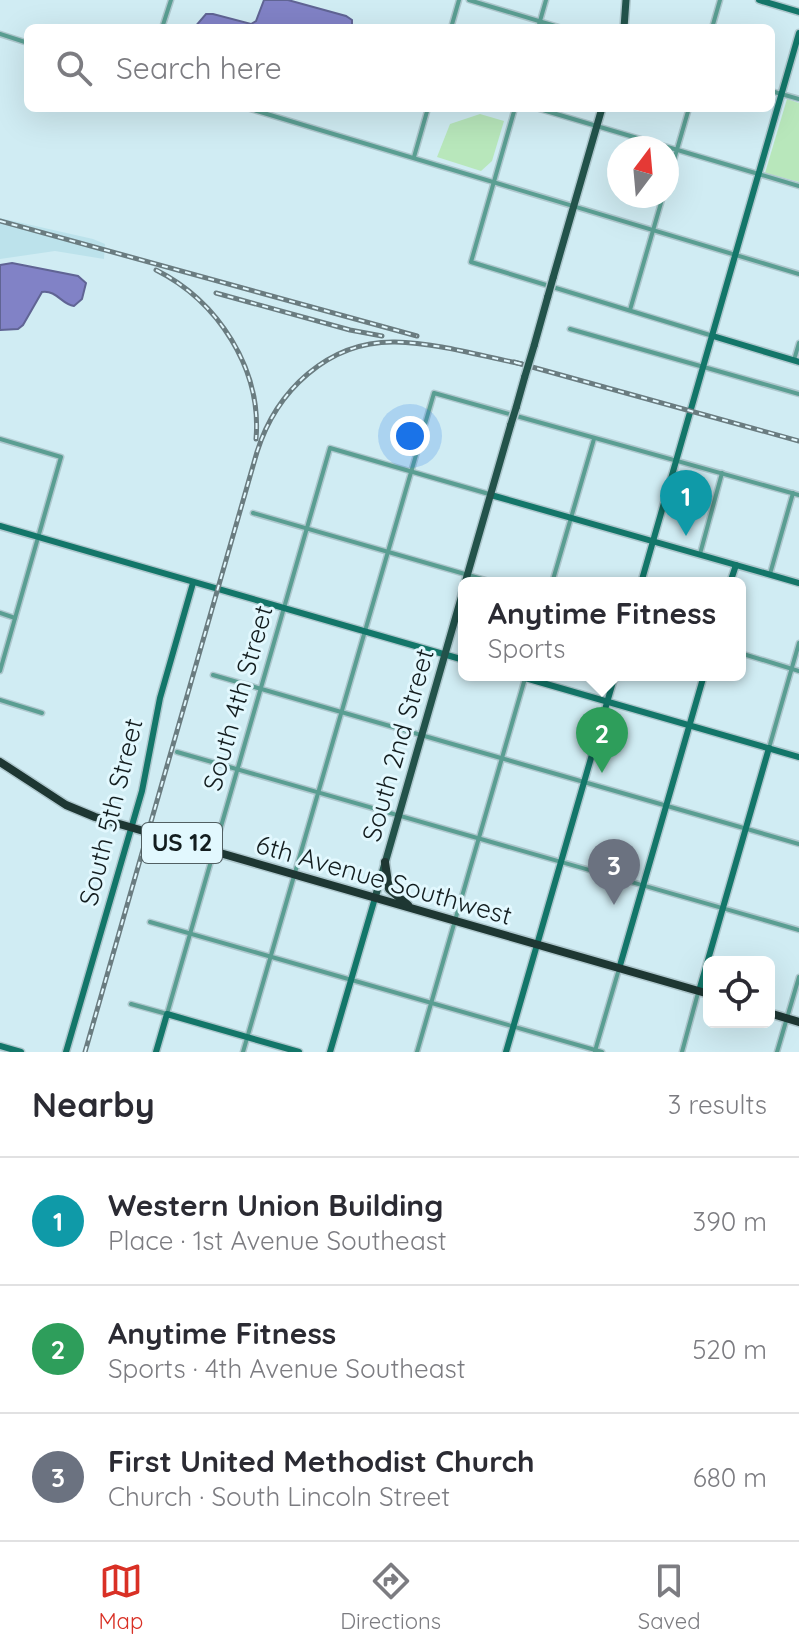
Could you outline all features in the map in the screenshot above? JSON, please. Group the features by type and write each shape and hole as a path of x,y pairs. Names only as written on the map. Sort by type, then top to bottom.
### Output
{"highway":[{"name":"6th Avenue Southwest","path":"0,762 66,805 132,828 537,945"},
{"path":"385,862 389,889 416,910"},
{"name":"US 12","path":"537,945 703,992"},
{"path":"775,1015 799,1022"}],"main road":[{"path":"624,24 627,2"},
{"name":"South 2nd Street","path":"467,577 601,112"},
{"name":"South 2nd Street","path":"375,898 458,610"}],"street":[{"path":"163,24 171,0"},
{"path":"452,24 459,0"},
{"path":"469,0 549,24"},
{"path":"539,24 546,0"},
{"path":"713,24 720,0"},
{"path":"759,0 799,12"},
{"path":"643,577 799,33"},
{"path":"0,34 24,42"},
{"path":"775,92 799,99"},
{"path":"261,112 799,274"},
{"path":"414,157 427,112"},
{"path":"514,112 471,262 796,361 799,343"},
{"path":"550,112 632,136"},
{"path":"679,142 688,112"},
{"path":"679,150 799,186"},
{"path":"630,310 660,208"},
{"path":"570,329 799,394"},
{"path":"243,1052 434,393 796,494 770,574"},
{"path":"554,577 594,438"},
{"path":"0,439 61,457 0,671"},
{"name":"South 4th Street","path":"156,1052 330,448 411,471"},
{"path":"411,471 799,583"},
{"path":"700,554 722,473"},
{"path":"253,513 388,552 458,579"},
{"path":"0,526 458,658"},
{"path":"732,577 736,565"},
{"name":"South 5th Street","path":"66,1052 132,828 160,698 193,583"},
{"path":"0,613 15,618"},
{"path":"682,1052 799,643"},
{"path":"746,655 799,671"},
{"path":"213,675 799,844"},
{"path":"417,1052 525,681"},
{"path":"542,681 799,757"},
{"path":"506,1052 613,681"},
{"path":"595,1051 702,681"},
{"path":"0,700 42,713"},
{"path":"177,752 799,930"},
{"name":"South 2nd Street","path":"330,1052 375,898"},
{"path":"150,922 602,1052"},
{"path":"777,1052 799,977"},
{"path":"131,1004 299,1052"},
{"path":"0,1046 21,1052"}],"shaded area":[{"path":"0,218 93,239 105,244 104,259 55,251 0,259"}],"green space":[{"path":"787,99 799,103 799,182 765,173"},
{"path":"480,114 504,121 492,161 481,171 437,157 450,124"}],"water":[{"path":"264,0 288,0 346,16 352,24 251,24 256,21"},
{"path":"206,14 251,24 197,24"},
{"path":"12,263 78,276 86,283 82,299 74,306 52,293 42,292 23,325 18,329 0,330 0,265"}],"railway":[{"path":"0,221 417,336"},
{"path":"156,270 199,300 232,340 252,387 256,439"},
{"path":"216,293 382,336"},
{"path":"85,1052 257,452 277,409 291,390 327,360 371,344 395,342 427,345 522,364"},
{"path":"514,362 799,441"}],"place":[{"name":"Western Union Building","path":"686,536"},
{"name":"Anytime Fitness","path":"602,773"},
{"name":"First United Methodist Church","path":"614,905"}]}
